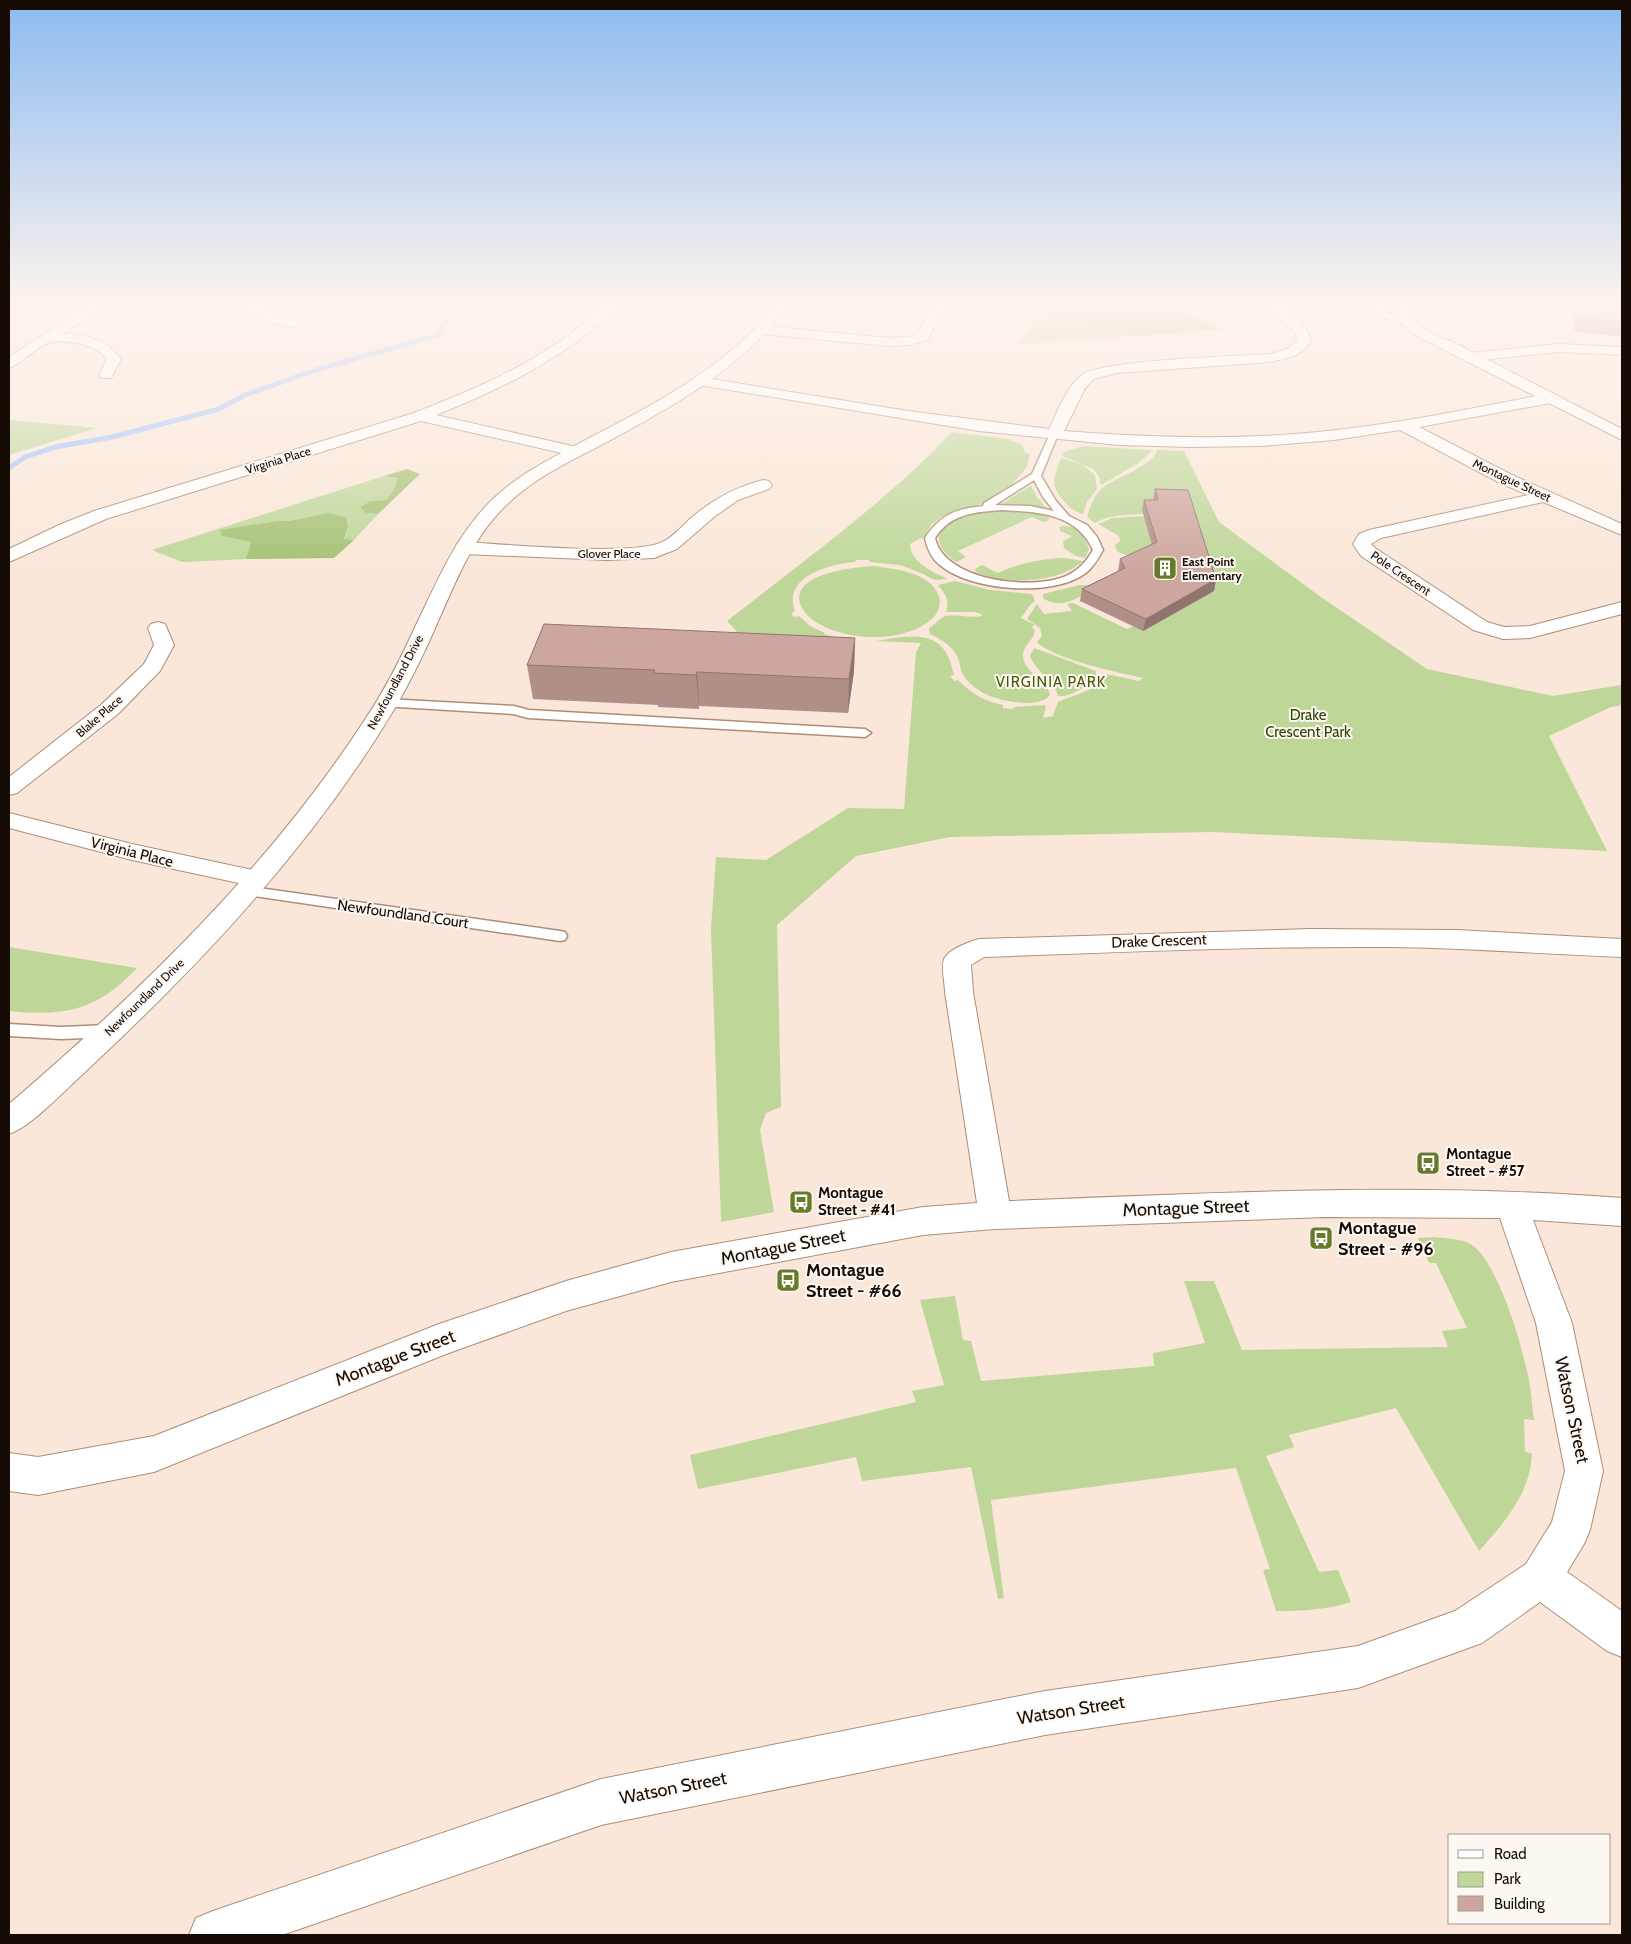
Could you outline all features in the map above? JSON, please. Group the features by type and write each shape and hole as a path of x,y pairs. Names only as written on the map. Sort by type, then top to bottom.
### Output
{"street":[{"name":"Virginia Place","path":"9,556 65,529 100,515 420,416 473,394"},
{"name":"Newfoundland Drive","path":"9,1122 61,1077 171,973 251,885 342,768 386,703 431,614 449,573 492,509 516,487 533,475 629,423 678,394"},
{"path":"777,394 952,422 1054,434 1153,441 1227,442 1320,437 1404,426 1551,398"},
{"path":"1054,434 1075,394"},
{"path":"1543,394 1622,435"},
{"path":"420,416 575,451"},
{"name":"Montague Street","path":"1404,426 1467,460 1622,530"},
{"name":"Glover Place","path":"464,548 607,554 654,552 670,546 708,513 732,496 763,485"},
{"name":"Pole Crescent","path":"1545,496 1375,534 1365,538 1362,544 1368,552 1480,626 1503,634 1530,632 1622,608"},
{"name":"Blake Place","path":"9,788 110,709 153,667 164,645 158,628"},
{"name":"Virginia Place","path":"9,820 251,885"},
{"name":"Drake Crescent","path":"995,1215 959,992 957,961 979,948 1163,940 1358,938 1537,942 1622,948"},
{"name":"Montague Street","path":"9,1472 38,1476 154,1454 439,1340 566,1296 662,1270 924,1220 995,1215 1324,1203 1511,1205 1622,1212"},
{"name":"Watson Street","path":"213,1935 600,1802 1045,1713 1358,1667 1467,1628 1540,1578 1570,1530 1584,1471 1554,1323 1511,1205"},
{"path":"1540,1578 1622,1636"}],"lane":[{"path":"1036,476 1054,434"},
{"path":"979,508 1001,498 1026,478 1036,476"},
{"path":"1036,476 1042,482 1044,492 1066,518"},
{"path":"979,508 1022,508 1066,518 1084,527 1092,534 1098,550 1082,571 1074,576 1044,584 1006,584 971,576 944,562 933,550 930,538 935,528 944,520 960,512 979,508"},
{"path":"386,703 514,710 528,714 865,732"},
{"name":"Newfoundland Court","path":"251,885 560,936"},
{"path":"9,1030 62,1033 109,1031"}],"green space":[{"path":"9,420 97,428 9,455"},
{"path":"952,432 1009,439 1022,445 1025,453 1030,454 1027,467 1008,489 983,503 941,517 931,525 925,536 910,544 911,550 918,561 930,570 948,579 935,580 900,565 870,562 869,560 856,560 855,562 821,569 810,574 795,589 793,599 795,611 791,613 794,617 799,616 810,626 824,634 847,640 740,635 727,621 871,507"},
{"path":"1083,446 1150,450 1151,452 1137,464 1101,485 1098,475 1093,469 1062,456 1064,452"},
{"name":"Drake Crescent Park","path":"1157,450 1184,451 1219,522 1318,595 1427,669 1553,696 1622,685 1622,705 1611,707 1549,736 1607,851 1212,832 950,837 856,856 777,925 781,1107 766,1113 760,1130 774,1212 721,1222 711,929 716,857 766,860 848,808 904,809 916,652 921,643 875,641 915,636 934,641 942,647 948,656 954,675 950,676 954,681 958,680 973,693 1003,705 1003,708 1013,709 1014,707 1045,705 1043,718 1053,716 1058,702 1085,692 1097,685 1106,674 1139,681 1143,678 1072,660 1045,648 1037,642 1042,636 1040,628 1027,619 1037,604 1044,614 1072,611 1067,604 1073,603 1127,629 1214,591 1142,510 1143,514 1113,516 1095,523 1087,517 1094,499 1101,489 1149,461"},
{"path":"1061,458 1083,465 1095,475 1097,489 1087,502 1083,514 1074,510 1065,502 1055,487 1055,476"},
{"path":"407,469 420,474 378,514 366,513 360,507 371,501 386,500 393,491 398,478 384,476"},
{"path":"384,476 398,478 393,491 386,500 371,501 366,513 378,514 354,540 344,540 348,527 328,513 289,521 277,521 222,536 251,542 246,559 182,562 152,550"},
{"path":"1031,485 1036,496 1047,509 1002,504"},
{"path":"1025,510 1047,515 1049,518 1048,521 1043,522 1032,517 958,551 966,557 956,562 946,554 941,546 940,532 952,520 972,513"},
{"path":"328,513 346,517 348,527 344,539 354,540 334,558 246,559 251,542 222,536 220,530 277,521 289,521"},
{"path":"1144,516 1155,553 1141,557 1117,551 1115,545 1120,541 1119,536 1098,524 1112,518"},
{"path":"1064,526 1077,530 1083,536 1089,549 1085,558 1076,556 1064,548 1063,541 1072,536 1060,531 1059,527"},
{"path":"1064,558 1083,561 1061,574 1031,580 1001,579 976,572 975,569 982,565 998,573 1030,562"},
{"path":"874,566 914,574 931,584 937,592 940,601 939,608 933,618 910,632 882,637 867,637 827,628 804,612 800,603 800,593 815,578 840,570"},
{"path":"955,581 990,590 1032,594 1035,601 1021,618 1035,625 1032,627 1035,631 1024,649 1023,656 1027,667 1045,685 1050,695 1048,697 1042,701 1026,703 1008,701 990,696 967,681 953,650 943,641 930,634 929,628 944,617 951,615 975,617 983,615 975,612 946,612 946,597 938,585"},
{"path":"1079,585 1092,585 1083,595 1063,603 1056,603 1043,598 1043,594"},
{"path":"1034,648 1096,671 1096,677 1073,693 1058,696 1053,685 1036,667 1030,656"},
{"path":"9,947 137,968 108,993 94,1002 79,1008 47,1013 9,1011"},
{"path":"1435,1237 1459,1240 1472,1245 1482,1255 1492,1270 1501,1289 1517,1332 1530,1386 1534,1420 1524,1419 1525,1451 1532,1454 1530,1469 1521,1495 1514,1507 1498,1530 1479,1551 1396,1408 1289,1435 1294,1447 1266,1456 1319,1572 1338,1570 1351,1602 1314,1610 1276,1611 1263,1570 1270,1569 1236,1468 991,1500 1004,1598 998,1599 971,1467 862,1481 856,1457 698,1489 690,1455 916,1402 912,1391 944,1385 920,1300 955,1296 963,1340 971,1341 981,1381 1154,1366 1153,1353 1205,1343 1184,1281 1214,1281 1242,1350 1448,1347 1442,1331 1467,1328 1436,1263 1429,1263 1418,1238"}],"building":[{"name":"East Point Elementary","path":"1155,489 1188,490 1216,579 1146,619 1082,589 1125,568 1120,559 1157,542 1144,500 1158,500"},
{"path":"544,624 855,638 849,679 697,672 696,675 654,673 655,670 527,665"}],"waterway":[{"path":"9,468 25,457 55,447 112,437 219,409 249,394"}],"place":[{"name":"East Point Elementary","path":"1165,568"},
{"name":"Montague Street - #57","path":"1428,1163"},
{"name":"Montague Street - #41","path":"801,1202"},
{"name":"Montague Street - #96","path":"1321,1238"},
{"name":"Montague Street - #66","path":"788,1280"}],"district":[{"name":"VIRGINIA PARK","path":"1051,682"}]}
